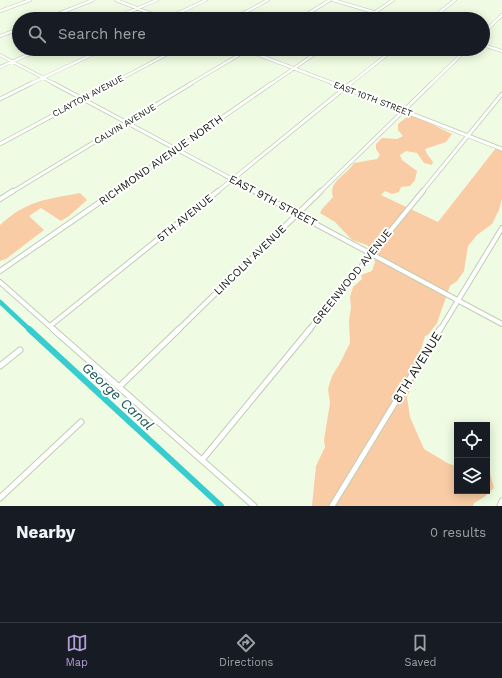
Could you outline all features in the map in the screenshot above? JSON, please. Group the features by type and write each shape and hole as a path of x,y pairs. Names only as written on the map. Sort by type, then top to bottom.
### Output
{"street":[{"path":"0,11 30,0"},
{"path":"63,12 94,0"},
{"path":"116,0 148,12"},
{"path":"128,12 157,0"},
{"path":"181,12 206,0"},
{"path":"245,12 268,0"},
{"path":"311,12 332,0 375,12 393,0"},
{"path":"440,12 455,0"},
{"path":"490,26 502,15"},
{"path":"0,36 12,32"},
{"path":"490,47 502,51"},
{"name":"EAST 9TH STREET","path":"0,55 502,324"},
{"path":"0,67 24,56"},
{"path":"0,99 90,56"},
{"name":"CLAYTON AVENUE","path":"0,144 164,56"},
{"name":"CALVIN AVENUE","path":"0,199 236,56"},
{"name":"EAST 10TH STREET","path":"262,56 502,148"},
{"name":"RICHMOND AVENUE NORTH","path":"0,271 311,56"},
{"name":"5TH AVENUE","path":"50,326 385,56"},
{"name":"LINCOLN AVENUE","path":"119,387 460,56"},
{"name":"GREENWOOD AVENUE","path":"202,460 502,94"},
{"name":"8TH AVENUE","path":"332,506 502,228"},
{"path":"0,282 254,506"},
{"path":"0,366 20,350"},
{"path":"0,498 81,422"},
{"path":"500,506 502,501"}],"shaded area":[{"path":"411,114 452,134 446,142 425,149 433,162 432,165 424,163 417,153 406,151 400,155 402,160 417,171 415,180 410,186 401,187 399,192 392,194 385,191 381,195 438,222 496,148 502,150 502,199 499,210 492,224 477,235 468,246 464,271 457,281 450,286 437,323 428,335 425,336 418,360 416,376 407,397 410,417 424,449 449,464 454,465 454,494 487,494 474,503 473,506 312,506 316,466 325,447 324,440 330,403 328,389 332,376 350,343 350,297 353,287 362,279 361,275 372,271 375,262 372,251 367,245 352,240 335,222 320,213 333,197 332,191 335,183 351,168 354,163 377,159 380,155 376,149 376,144 382,138 397,139 403,136 398,130 398,124"},
{"path":"80,193 87,200 61,221 41,208 29,216 44,230 6,259 0,261 0,225 7,219 34,203"},
{"path":"490,473 494,488 490,492"}],"waterway":[{"name":"George Canal","path":"0,302 30,330"},
{"name":"George Canal","path":"29,329 221,506"}]}
